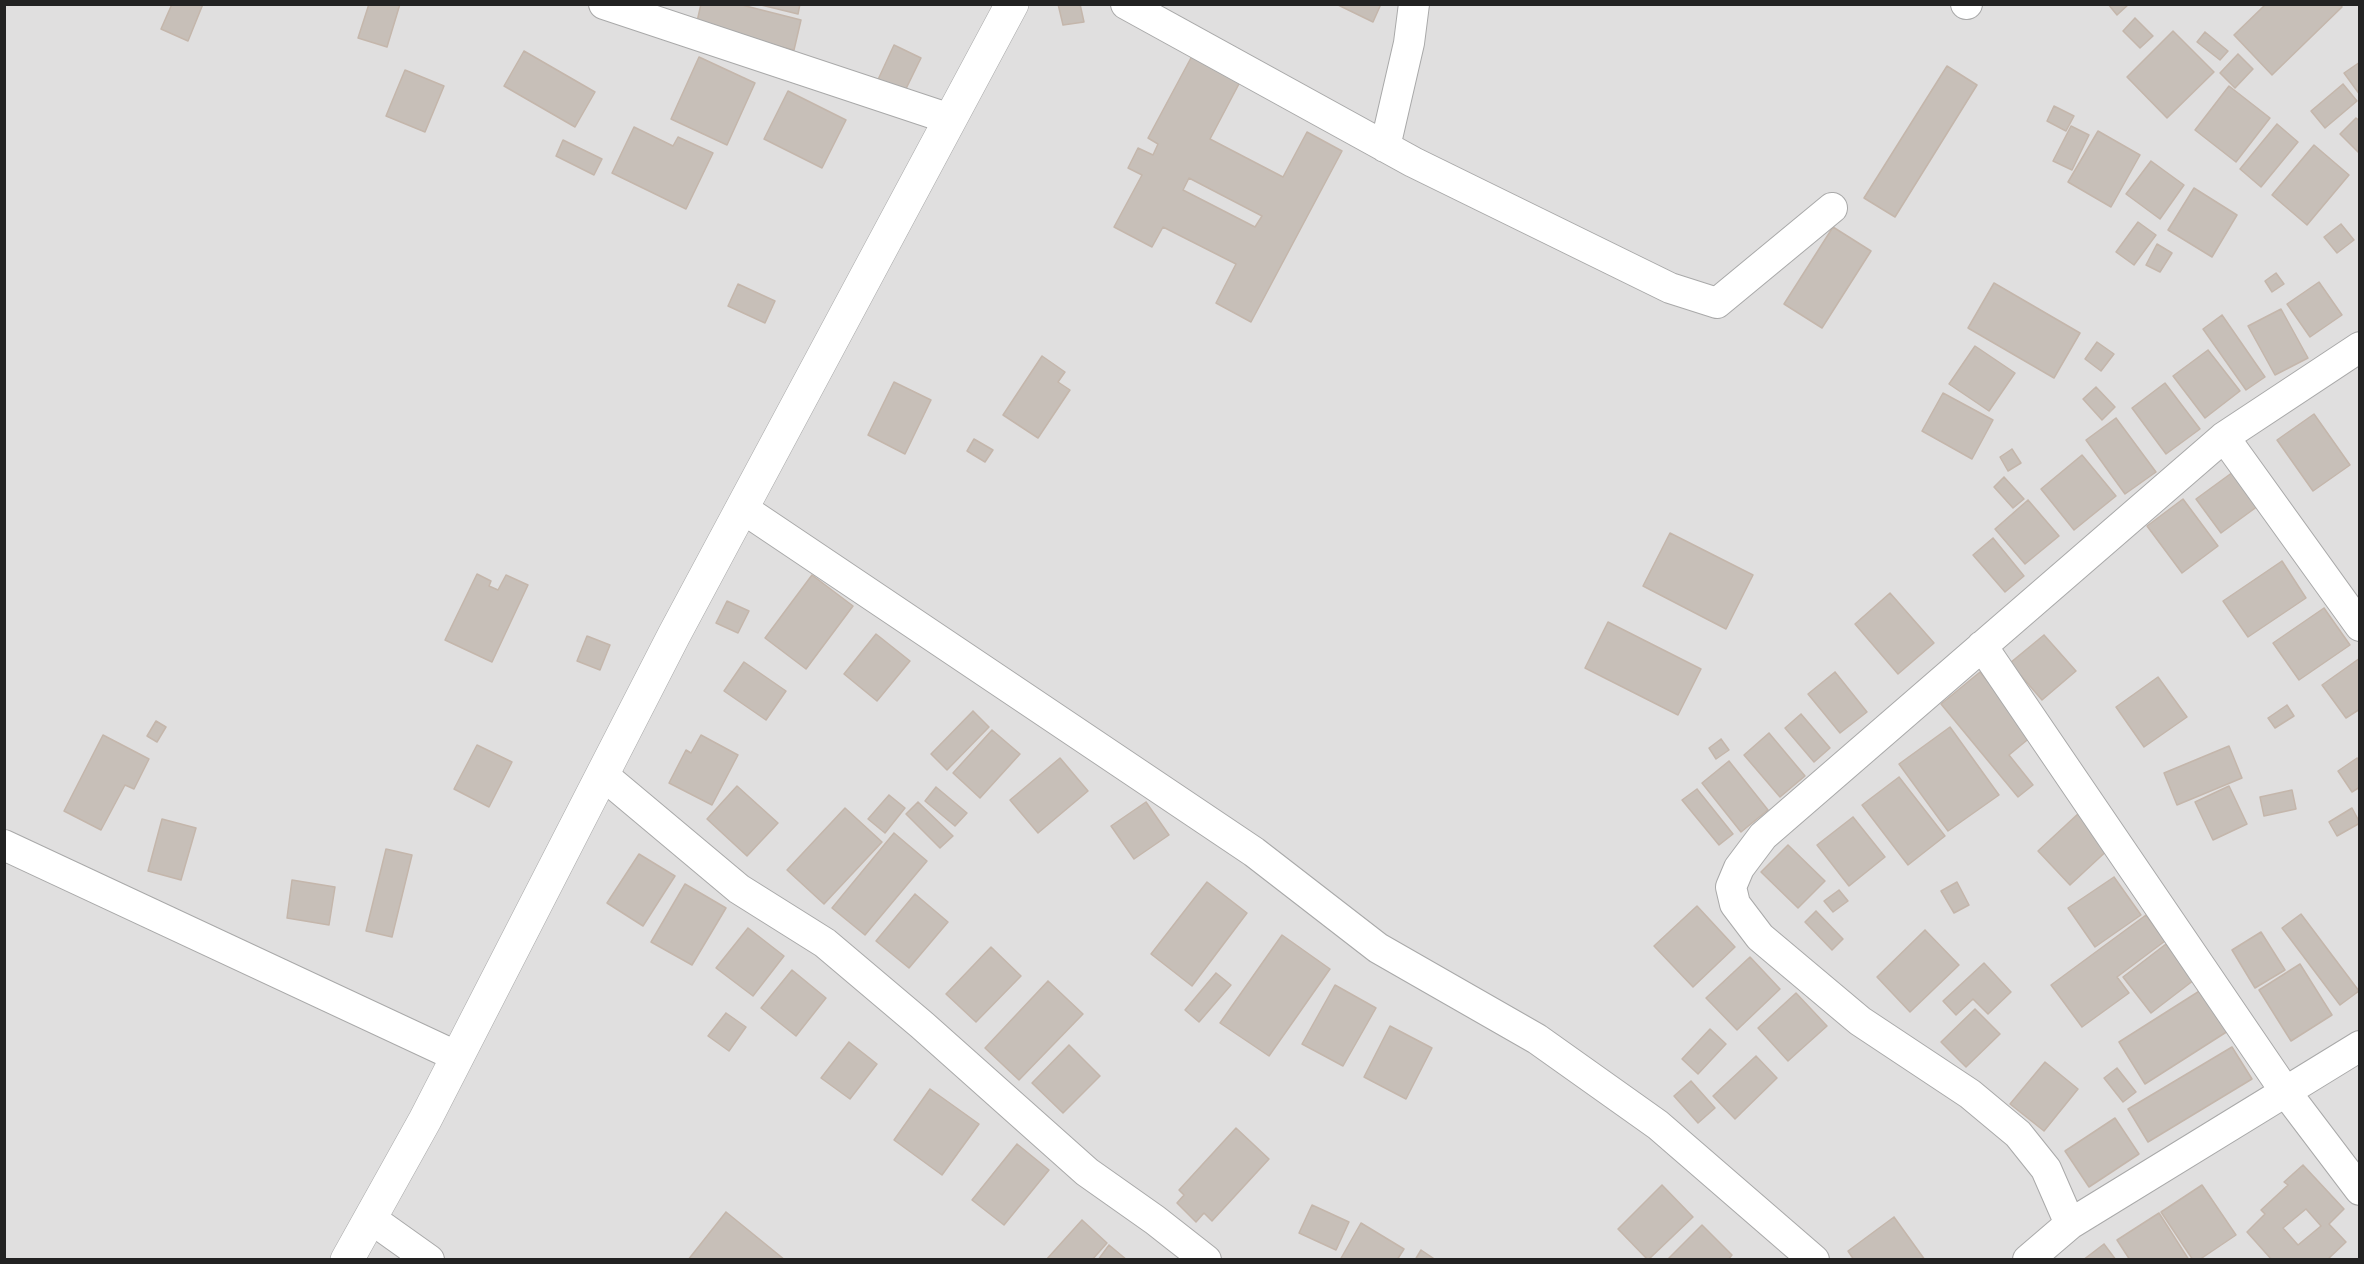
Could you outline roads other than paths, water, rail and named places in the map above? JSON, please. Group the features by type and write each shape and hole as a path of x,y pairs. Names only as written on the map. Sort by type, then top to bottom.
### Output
{"street":[{"path":"604,4 950,118"},
{"path":"347,1260 425,1120 742,508 1012,4"},
{"path":"1385,147 1409,43 1414,4"},
{"path":"1138,7 1385,147 1670,288 1717,303 1832,208"},
{"path":"2070,1224 2046,1170 2018,1134 1970,1094 1860,1021 1760,937 1735,904 1731,887 1739,868 1762,836 2224,437 2360,347"},
{"path":"2224,437 2360,626"},
{"path":"742,508 1254,852 1378,948 1537,1039 1658,1125 1814,1260"},
{"path":"1982,646 2286,1091 2360,1190"},
{"path":"603,775 740,889 825,943 922,1025 1086,1172 1155,1220 1206,1260"},
{"path":"4,845 458,1057"},
{"path":"2028,1260 2070,1224 2360,1046"},
{"path":"370,1218 429,1260"}]}
